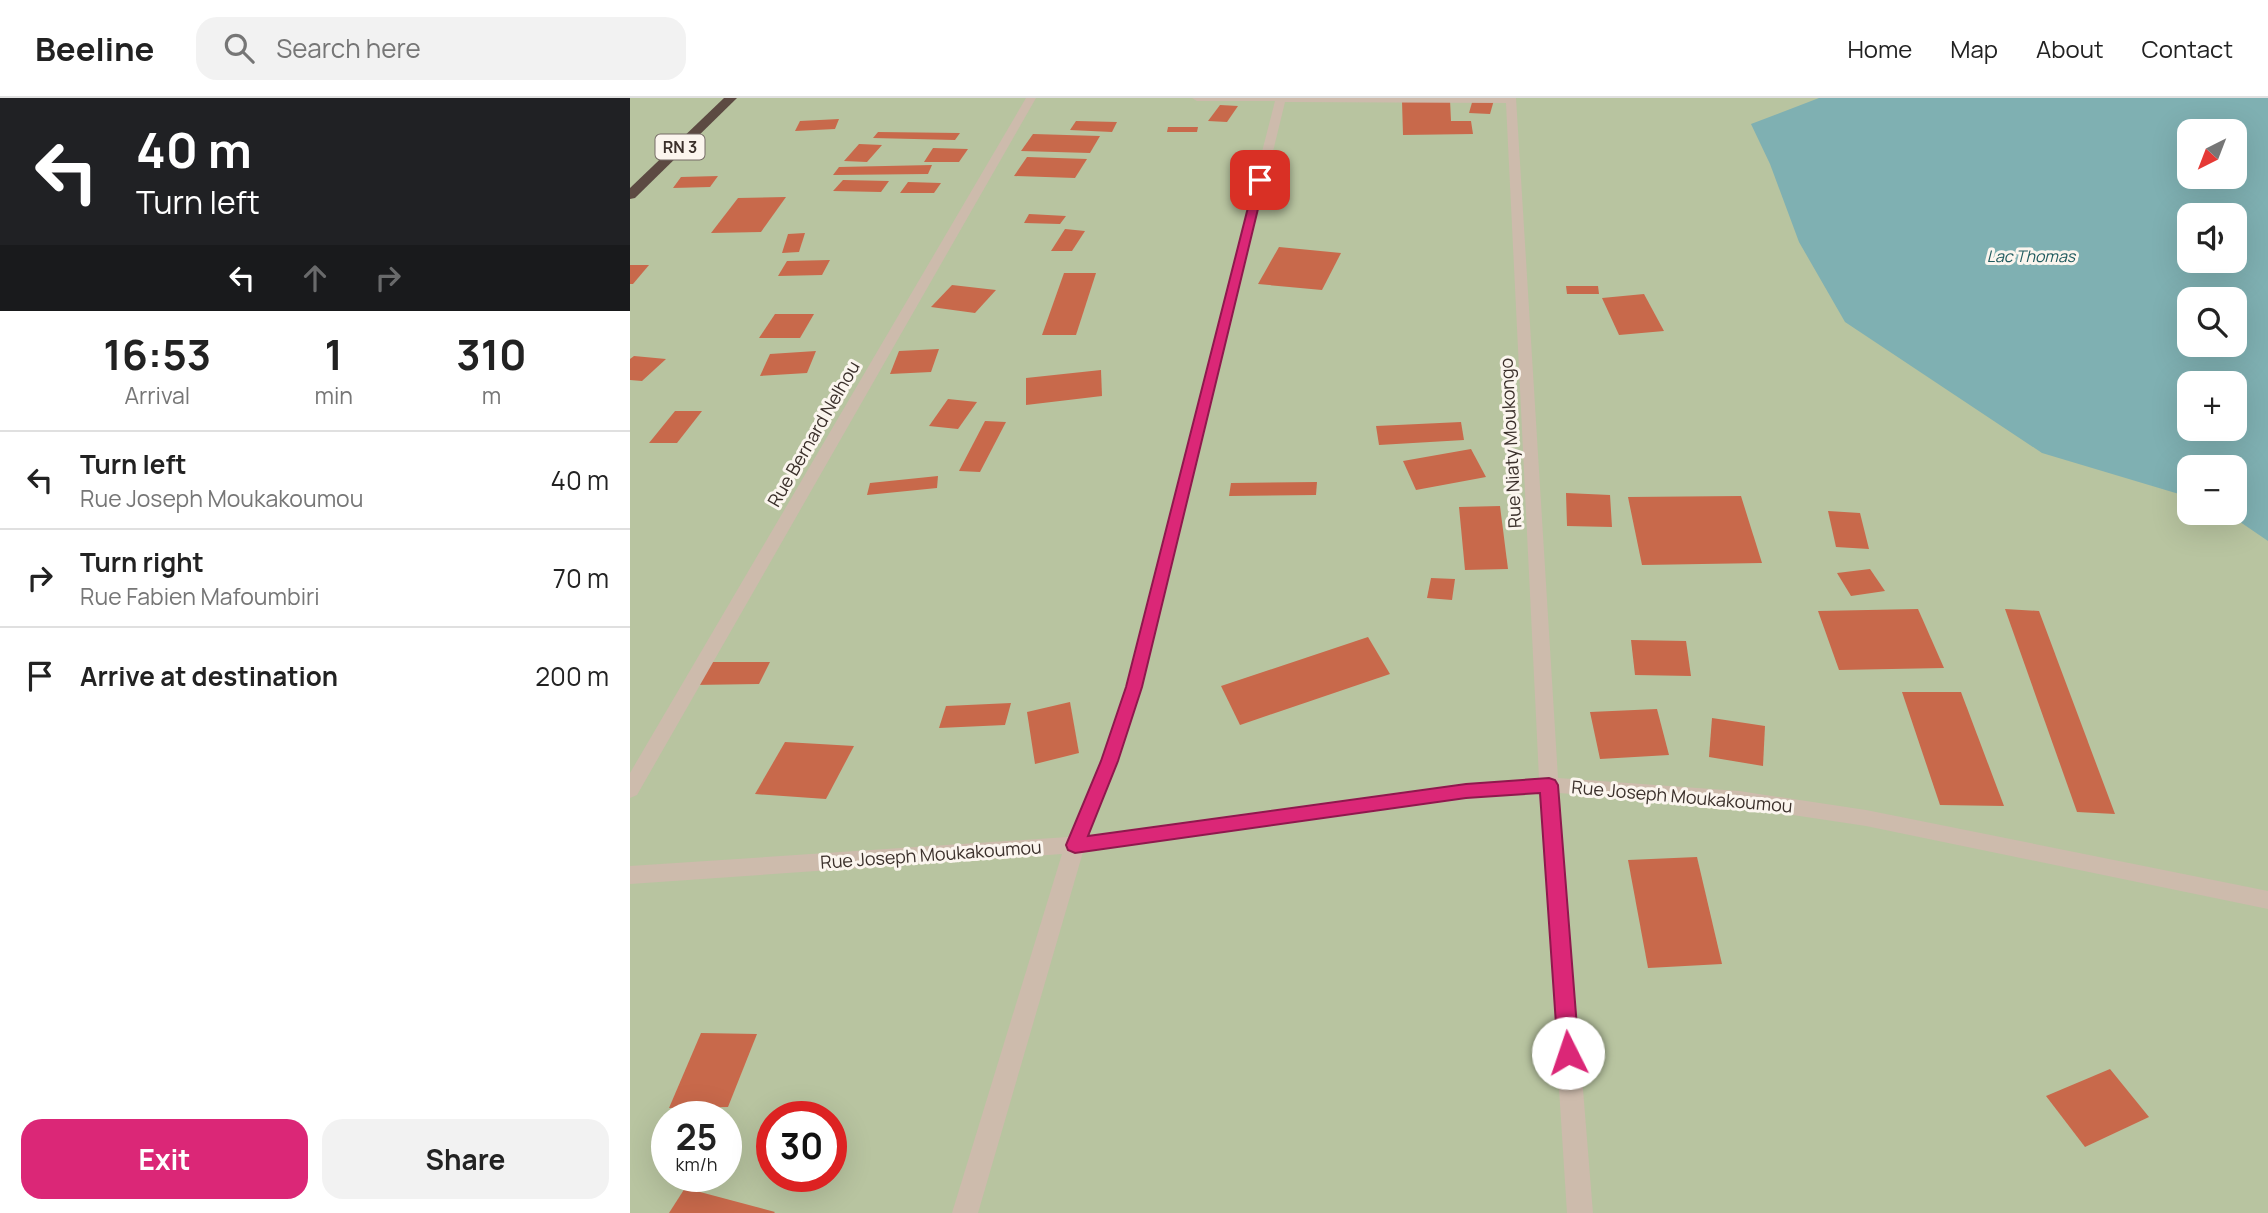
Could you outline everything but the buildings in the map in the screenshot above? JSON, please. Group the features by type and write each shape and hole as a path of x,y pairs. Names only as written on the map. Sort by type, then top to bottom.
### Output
{"highway":[{"name":"RN 3","path":"630,195 731,98"}],"street":[{"name":"Rue Bernard Nelhou","path":"630,790 1031,98"},
{"path":"1197,98 1512,99"},
{"path":"965,1213 1075,845 1110,761 1134,687 1281,99"},
{"name":"Rue Niaty Moukongo","path":"1512,99 1549,785 1580,1213"},
{"name":"Rue Joseph Moukakoumou","path":"630,874 1075,845 1466,791 1549,785 1739,799 1866,818 2268,900"}],"green space":[{"path":"630,98 2268,98 2268,1213 630,1213"}],"water":[{"name":"Lac Thomas","path":"1819,98 2268,98 2268,541 2245,525 2247,525 2247,455 2177,455 2177,493 2042,453 1845,322 1799,242 1770,164 1751,124"}],"route":[{"path":"1260,180 1134,687 1110,761 1075,845 1466,791 1549,785 1568,1053"}]}
